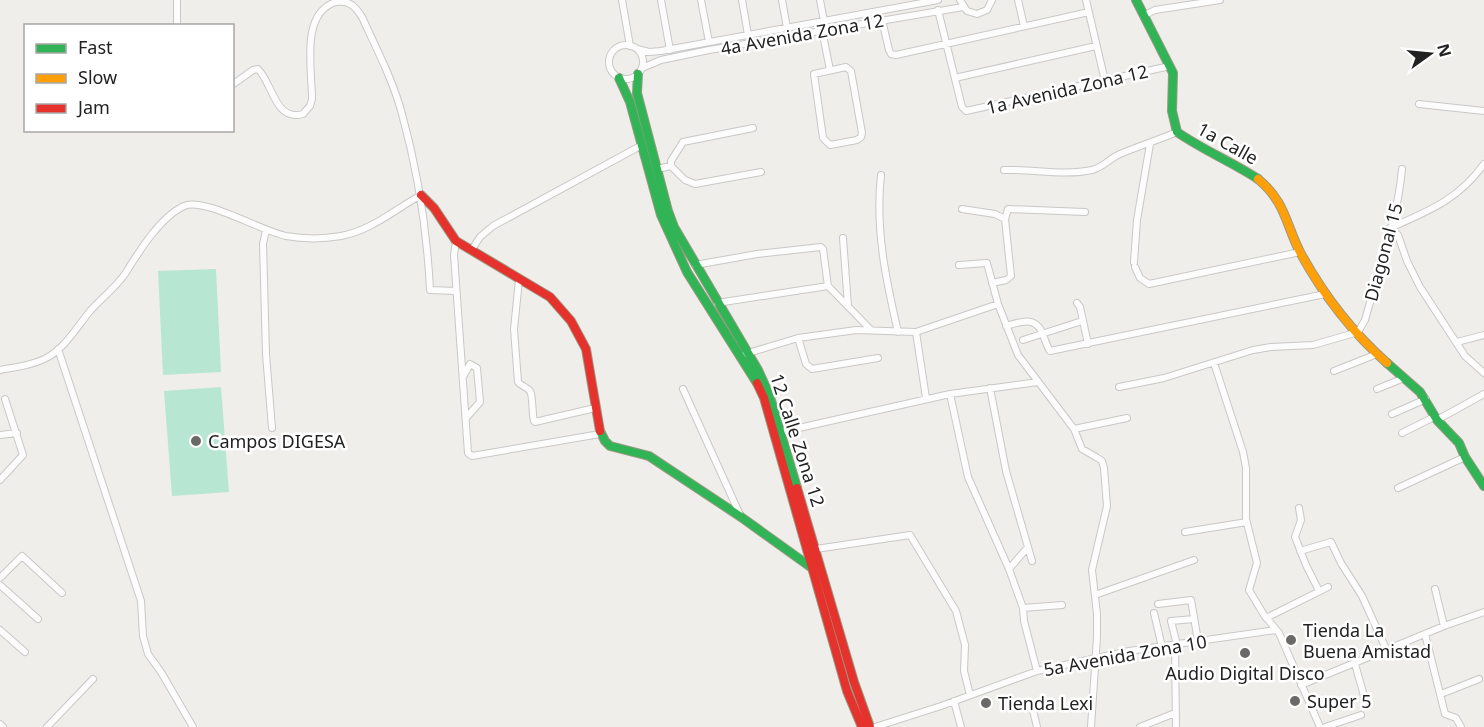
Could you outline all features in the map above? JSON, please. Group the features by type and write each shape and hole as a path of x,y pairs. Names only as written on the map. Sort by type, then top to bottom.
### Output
{"street":[{"path":"177,0 177,24"},
{"path":"622,0 630,46"},
{"path":"661,0 670,50"},
{"path":"701,0 709,42"},
{"path":"742,0 748,35"},
{"path":"782,0 787,28"},
{"path":"820,0 824,21"},
{"name":"4a Avenida Zona 12","path":"637,49 649,52 670,50 824,21 902,3 937,0"},
{"path":"960,0 963,7"},
{"name":"4a Avenida Zona 12","path":"640,71 661,60 938,10 963,7 972,13 982,13 990,6 992,0"},
{"path":"1018,0 1024,26"},
{"path":"1086,0 1105,81"},
{"name":"1a Calle","path":"1136,0 1170,66 1174,80 1172,111 1177,132 1198,147 1244,170 1274,195 1287,217 1300,252 1325,294 1377,354 1426,399"},
{"path":"1143,16 1155,10 1221,0"},
{"path":"234,84 258,69 265,77 281,109 288,114 303,114 310,106 312,99 311,41 314,21 324,7 341,1 348,1 354,5 362,16 402,112 421,195 430,290 456,291"},
{"path":"938,10 955,78 1096,46"},
{"path":"882,20 891,54 1089,12"},
{"path":"822,30 830,70"},
{"path":"625,45 637,49 642,58 640,71 629,79 619,78 611,72 609,57 615,48 625,45"},
{"name":"1a Avenida Zona 12","path":"955,78 964,110 970,111 1170,66"},
{"path":"846,67 851,71 862,133 861,137 856,140 830,145 823,138 813,78 815,72 830,70 846,67"},
{"name":"12 Calle Zona 12","path":"640,71 637,93 668,211 744,355 764,398 816,567 870,727"},
{"name":"12 Calle Zona 12","path":"619,78 628,96 661,215 687,272 769,394 816,549 816,567 848,691 862,727"},
{"path":"1419,104 1484,111"},
{"path":"670,166 683,142 753,128"},
{"path":"1004,171 1089,171 1102,167 1116,155 1177,132"},
{"path":"1150,144 1140,197 1134,265 1140,278 1149,284 1300,252"},
{"path":"471,251 480,237 493,226 642,145"},
{"path":"1484,164 1481,171 1464,189 1448,201 1390,228 1397,233 1417,281 1465,356 1484,373"},
{"path":"657,169 670,166"},
{"path":"670,166 685,180 695,184 761,172"},
{"name":"Diagonal 15","path":"1358,332 1365,320 1390,228 1400,189 1402,169"},
{"path":"881,175 880,229 883,264 898,332"},
{"path":"0,370 37,362 51,356 117,284 145,243 173,213 182,207 201,204 266,230 296,237 331,237 377,224 421,195"},
{"path":"421,195 434,208 456,241 557,304 576,327 586,349 600,434 604,442 614,450 637,452 649,456 816,567"},
{"path":"962,209 995,214 1005,219"},
{"path":"992,283 1006,280 1011,276 1005,219 1008,209 1085,212"},
{"path":"266,230 263,244 266,354 272,428"},
{"path":"843,238 848,306"},
{"path":"456,241 454,255 456,291 468,453 472,456 600,434"},
{"path":"695,265 757,254 821,247 828,286 870,329"},
{"path":"959,265 985,262 1018,355 1074,429 1082,449 1101,461 1104,468 1107,506 1103,531 1093,561 1092,578 1097,614 1091,727"},
{"path":"519,280 514,329 518,382 531,394 534,420 536,422 596,408"},
{"path":"717,303 828,286"},
{"path":"1006,326 1029,320 1037,325 1050,351 1325,294"},
{"path":"1077,303 1088,344"},
{"path":"744,355 798,338 870,329 916,332 998,304"},
{"path":"1023,340 1082,321"},
{"path":"916,332 926,399"},
{"path":"1119,387 1164,378 1253,350 1313,345 1358,332"},
{"path":"1457,342 1484,335"},
{"path":"798,338 806,364 812,369 878,358"},
{"path":"58,349 141,601 146,650 193,727"},
{"path":"1334,371 1377,354"},
{"path":"1214,363 1245,462 1247,522 1257,563 1249,590 1276,630 1320,727"},
{"path":"463,380 467,366 471,364 477,368 480,402 466,418"},
{"path":"1377,389 1404,378"},
{"path":"781,432 950,394 1038,382"},
{"path":"990,388 1006,471 1032,561"},
{"path":"683,389 741,518"},
{"path":"950,394 968,477 1009,569 1023,608 1024,621 1037,670"},
{"path":"1402,433 1484,394"},
{"path":"0,480 23,455 5,399"},
{"path":"1392,414 1426,399 1436,418 1459,443 1465,457 1484,486"},
{"path":"1074,429 1127,418"},
{"path":"0,435 17,432"},
{"path":"1398,488 1465,457"},
{"path":"1299,508 1301,520 1295,534 1318,591"},
{"path":"1185,532 1247,522"},
{"path":"816,549 910,535 957,611 965,645 964,671 970,695"},
{"path":"1300,551 1331,542 1362,596 1387,651"},
{"path":"1009,569 1028,548"},
{"path":"0,578 22,556 62,593"},
{"path":"1095,595 1194,560"},
{"path":"0,585 38,619"},
{"path":"1266,618 1328,587"},
{"path":"1435,590 1444,626"},
{"path":"1158,604 1191,600 1198,641"},
{"path":"1023,608 1062,605"},
{"path":"1154,613 1162,647"},
{"path":"1300,685 1444,626 1484,613"},
{"path":"1176,727 1176,645 1171,621 1194,619"},
{"path":"0,630 25,652"},
{"name":"5a Avenida Zona 10","path":"875,727 1037,670 1129,651 1276,630"},
{"path":"1425,634 1445,714 1456,718 1461,727"},
{"path":"1356,664 1366,703"},
{"path":"47,727 93,679"},
{"path":"1441,694 1479,679"},
{"path":"954,701 961,727"},
{"path":"1032,706 1037,727"},
{"path":"1140,727 1175,713"},
{"path":"1325,727 1361,715"}],"green space":[{"path":"216,269 221,372 163,375 158,271"},
{"name":"Campos DIGESA","path":"221,387 229,492 172,496 164,391"}],"traffic: fast":[{"path":"1136,0 1173,73 1172,111 1177,132 1258,179"},
{"path":"638,74 637,93 674,227 758,370 769,394 797,488"},
{"path":"619,78 630,102 661,215 687,272 757,383"},
{"path":"1387,363 1420,392 1437,420 1459,443 1465,457 1484,486"},
{"path":"600,431 610,446 649,456 741,517 812,568"}],"traffic: slow":[{"path":"1258,179 1280,205 1296,244 1319,284 1362,339 1387,363"}],"traffic: jam":[{"path":"421,195 434,208 456,241 550,297 571,321 586,349 600,431"},
{"path":"757,383 764,398 847,691 862,727"},
{"path":"797,488 854,682 870,727"}],"place":[{"name":"Campos DIGESA","path":"196,441"},
{"name":"Tienda La Buena Amistad","path":"1291,640"},
{"name":"Audio Digital Disco","path":"1245,653"},
{"name":"Super 5","path":"1295,701"},
{"name":"Tienda Lexi","path":"986,703"}]}
